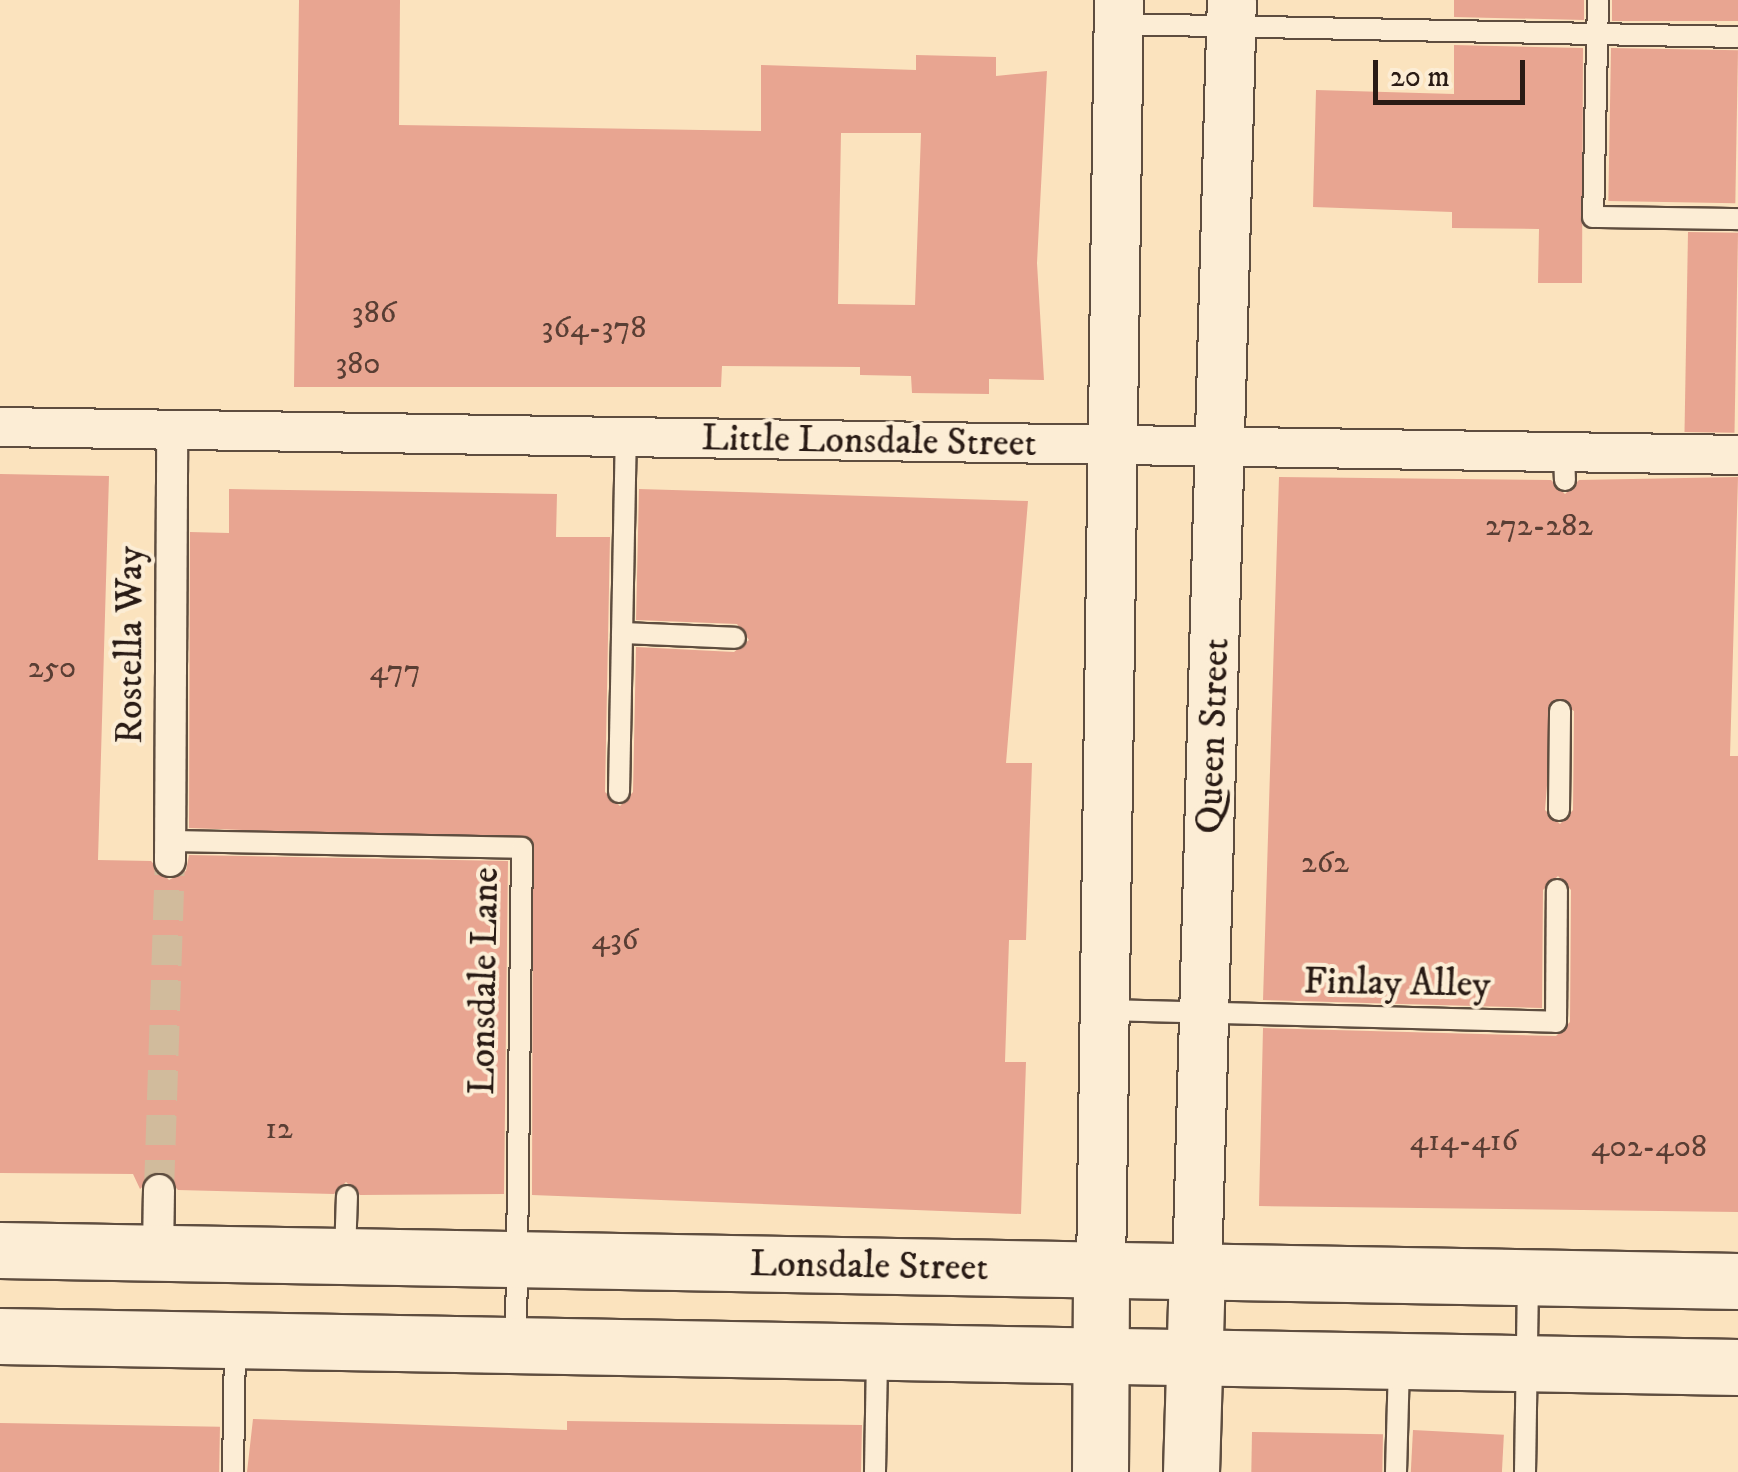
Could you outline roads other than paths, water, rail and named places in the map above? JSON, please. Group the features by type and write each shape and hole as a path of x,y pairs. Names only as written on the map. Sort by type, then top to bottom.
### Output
{"main road":[{"name":"Lonsdale Street","path":"0,1250 1738,1282"},
{"path":"1100,1472 1101,1272"},
{"name":"Queen Street","path":"1191,1472 1198,1273"},
{"path":"0,1336 1738,1367"}],"street":[{"path":"1101,1272 1118,446 1118,12"},
{"name":"Queen Street","path":"1198,1273 1224,448 1232,12"},
{"name":"Little Lonsdale Street","path":"0,427 1224,448 1565,466 1738,454"},
{"name":"Rostella Way","path":"170,851 172,430"},
{"path":"158,1254 159,1190"}],"lane":[{"path":"1598,0 1594,217 1738,219"},
{"path":"1118,12 1232,12 1597,35 1738,37"},
{"path":"619,792 626,438"},
{"path":"622,633 736,638"},
{"path":"1559,810 1560,711"},
{"name":"Lonsdale Lane","path":"170,851 522,848 516,1346"},
{"name":"Finlay Alley","path":"1106,1010 1556,1022 1558,890"},
{"path":"345,1257 346,1196"},
{"path":"1525,1472 1528,1278"},
{"path":"233,1472 235,1341"},
{"path":"875,1472 876,1352"},
{"path":"1396,1472 1399,1362"}],"tunnel":[{"path":"159,1190 170,861"}]}
